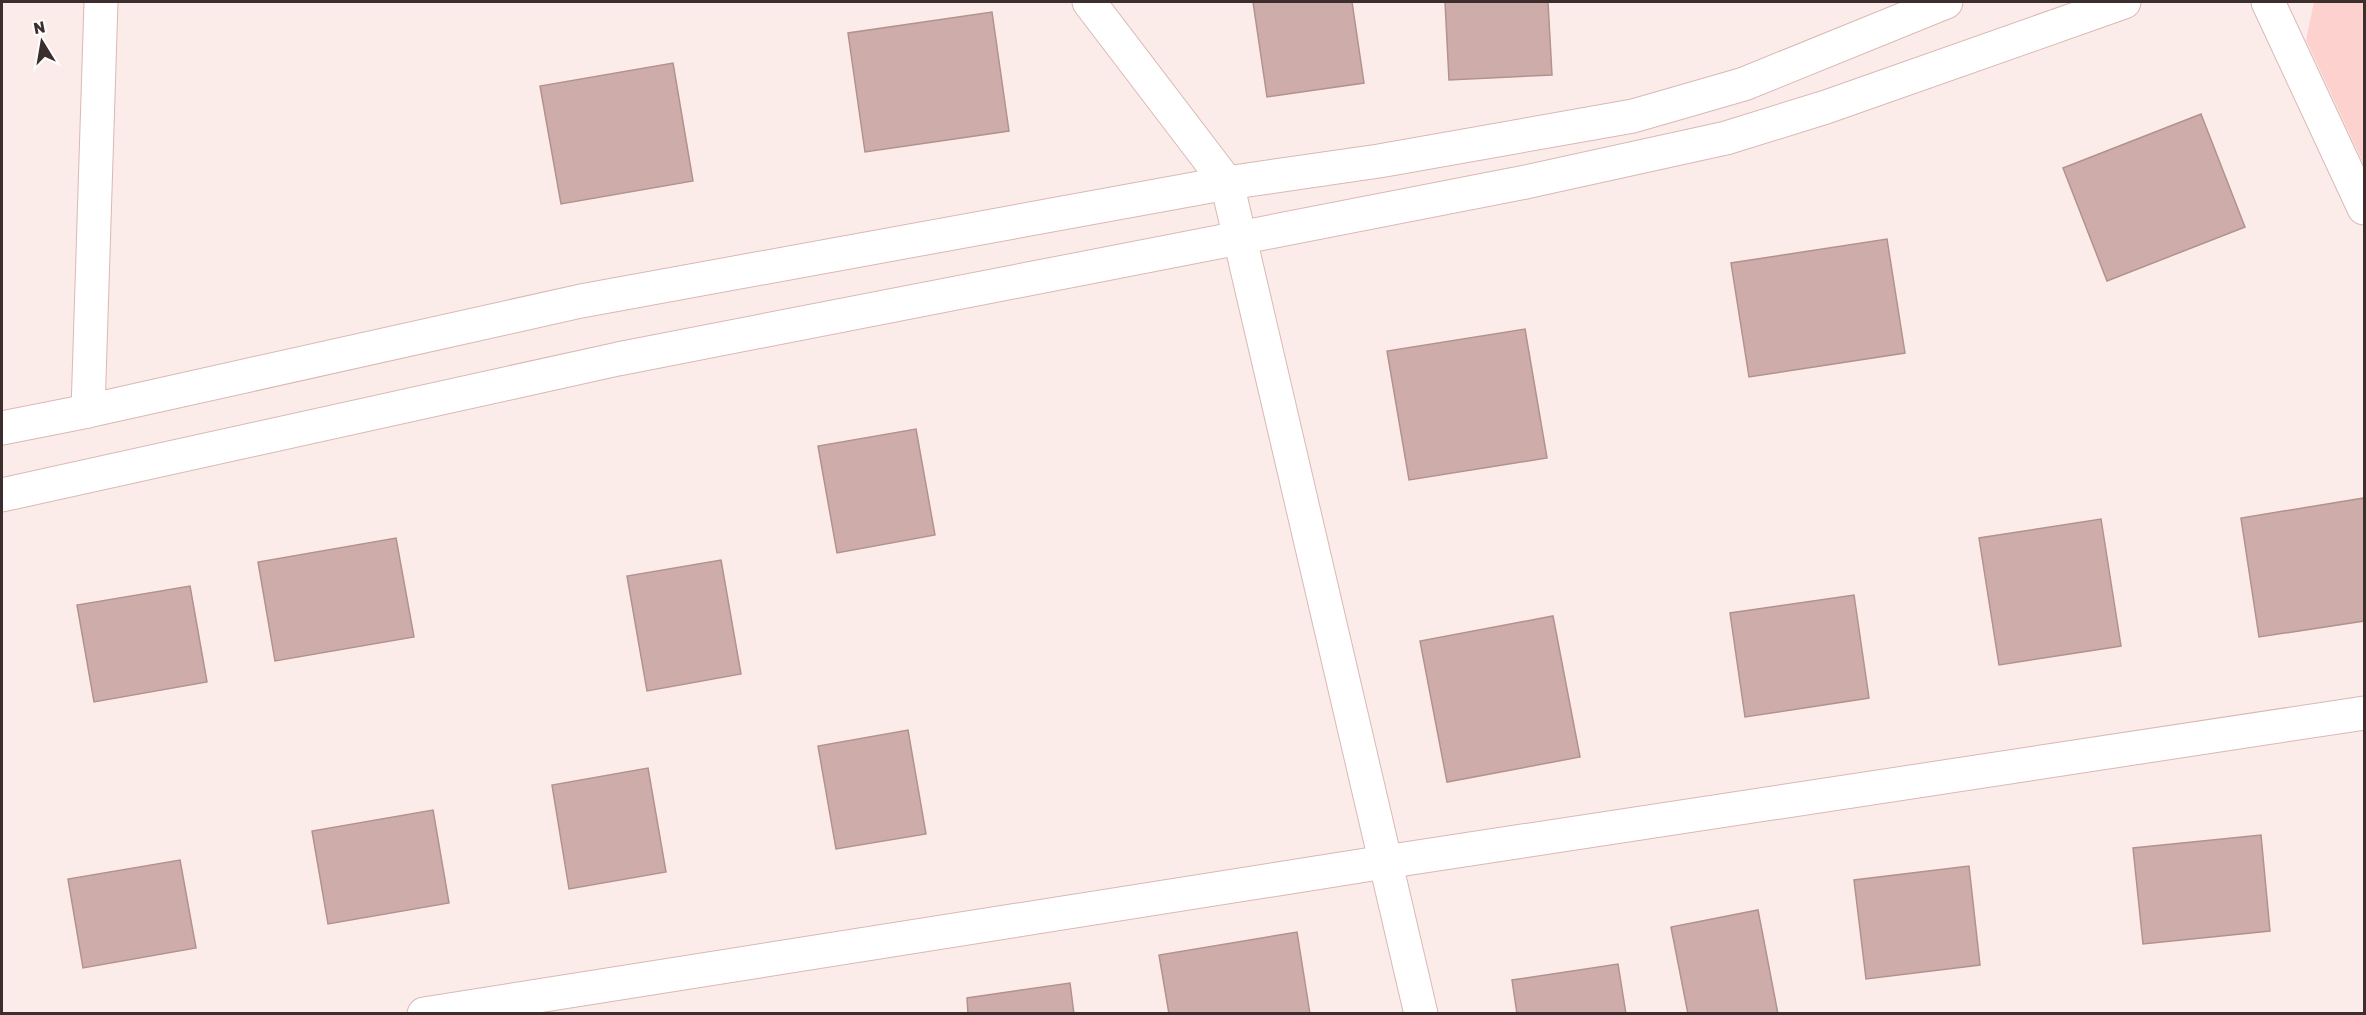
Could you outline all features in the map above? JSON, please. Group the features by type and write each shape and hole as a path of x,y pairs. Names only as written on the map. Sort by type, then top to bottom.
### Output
{"street":[{"path":"88,411 101,2"},
{"path":"1089,2 1227,183 1421,1014"},
{"path":"2,428 88,411 581,301 1227,183 1378,161 1633,116 1744,84 1946,2"},
{"path":"2,495 618,359 1526,182 1726,138 1826,107 2124,2"},
{"path":"2268,2 2364,208"},
{"path":"424,1014 1385,862 2364,713"}],"shaded area":[{"path":"2314,2 2364,2 2364,165 2306,40"}],"building":[{"path":"1253,2 1352,2 1364,83 1267,97"},
{"path":"1445,2 1548,2 1552,75 1449,80"},
{"path":"992,12 1009,131 865,152 848,33"},
{"path":"673,63 693,181 561,204 540,86"},
{"path":"2201,114 2245,227 2107,281 2063,168"},
{"path":"1887,239 1905,353 1749,377 1731,263"},
{"path":"1525,329 1547,458 1409,480 1387,351"},
{"path":"916,429 935,535 837,553 818,446"},
{"path":"2364,498 2364,621 2259,637 2241,518"},
{"path":"2101,519 2121,646 1999,665 1979,538"},
{"path":"396,538 414,637 275,661 258,562"},
{"path":"721,560 741,674 647,691 627,576"},
{"path":"190,586 207,682 94,702 77,605"},
{"path":"1854,595 1869,698 1745,717 1730,613"},
{"path":"1553,616 1580,757 1447,782 1420,641"},
{"path":"908,730 926,834 836,849 818,746"},
{"path":"648,768 666,872 569,889 552,785"},
{"path":"433,810 449,903 328,924 312,831"},
{"path":"2261,835 2270,931 2143,944 2133,848"},
{"path":"180,860 196,948 83,968 68,879"},
{"path":"1969,866 1980,965 1866,979 1854,880"},
{"path":"1758,910 1778,1014 1688,1014 1671,927"},
{"path":"1297,932 1310,1014 1169,1014 1159,955"},
{"path":"1618,964 1626,1014 1517,1014 1512,980"},
{"path":"1070,983 1074,1014 968,1014 967,998"}]}
